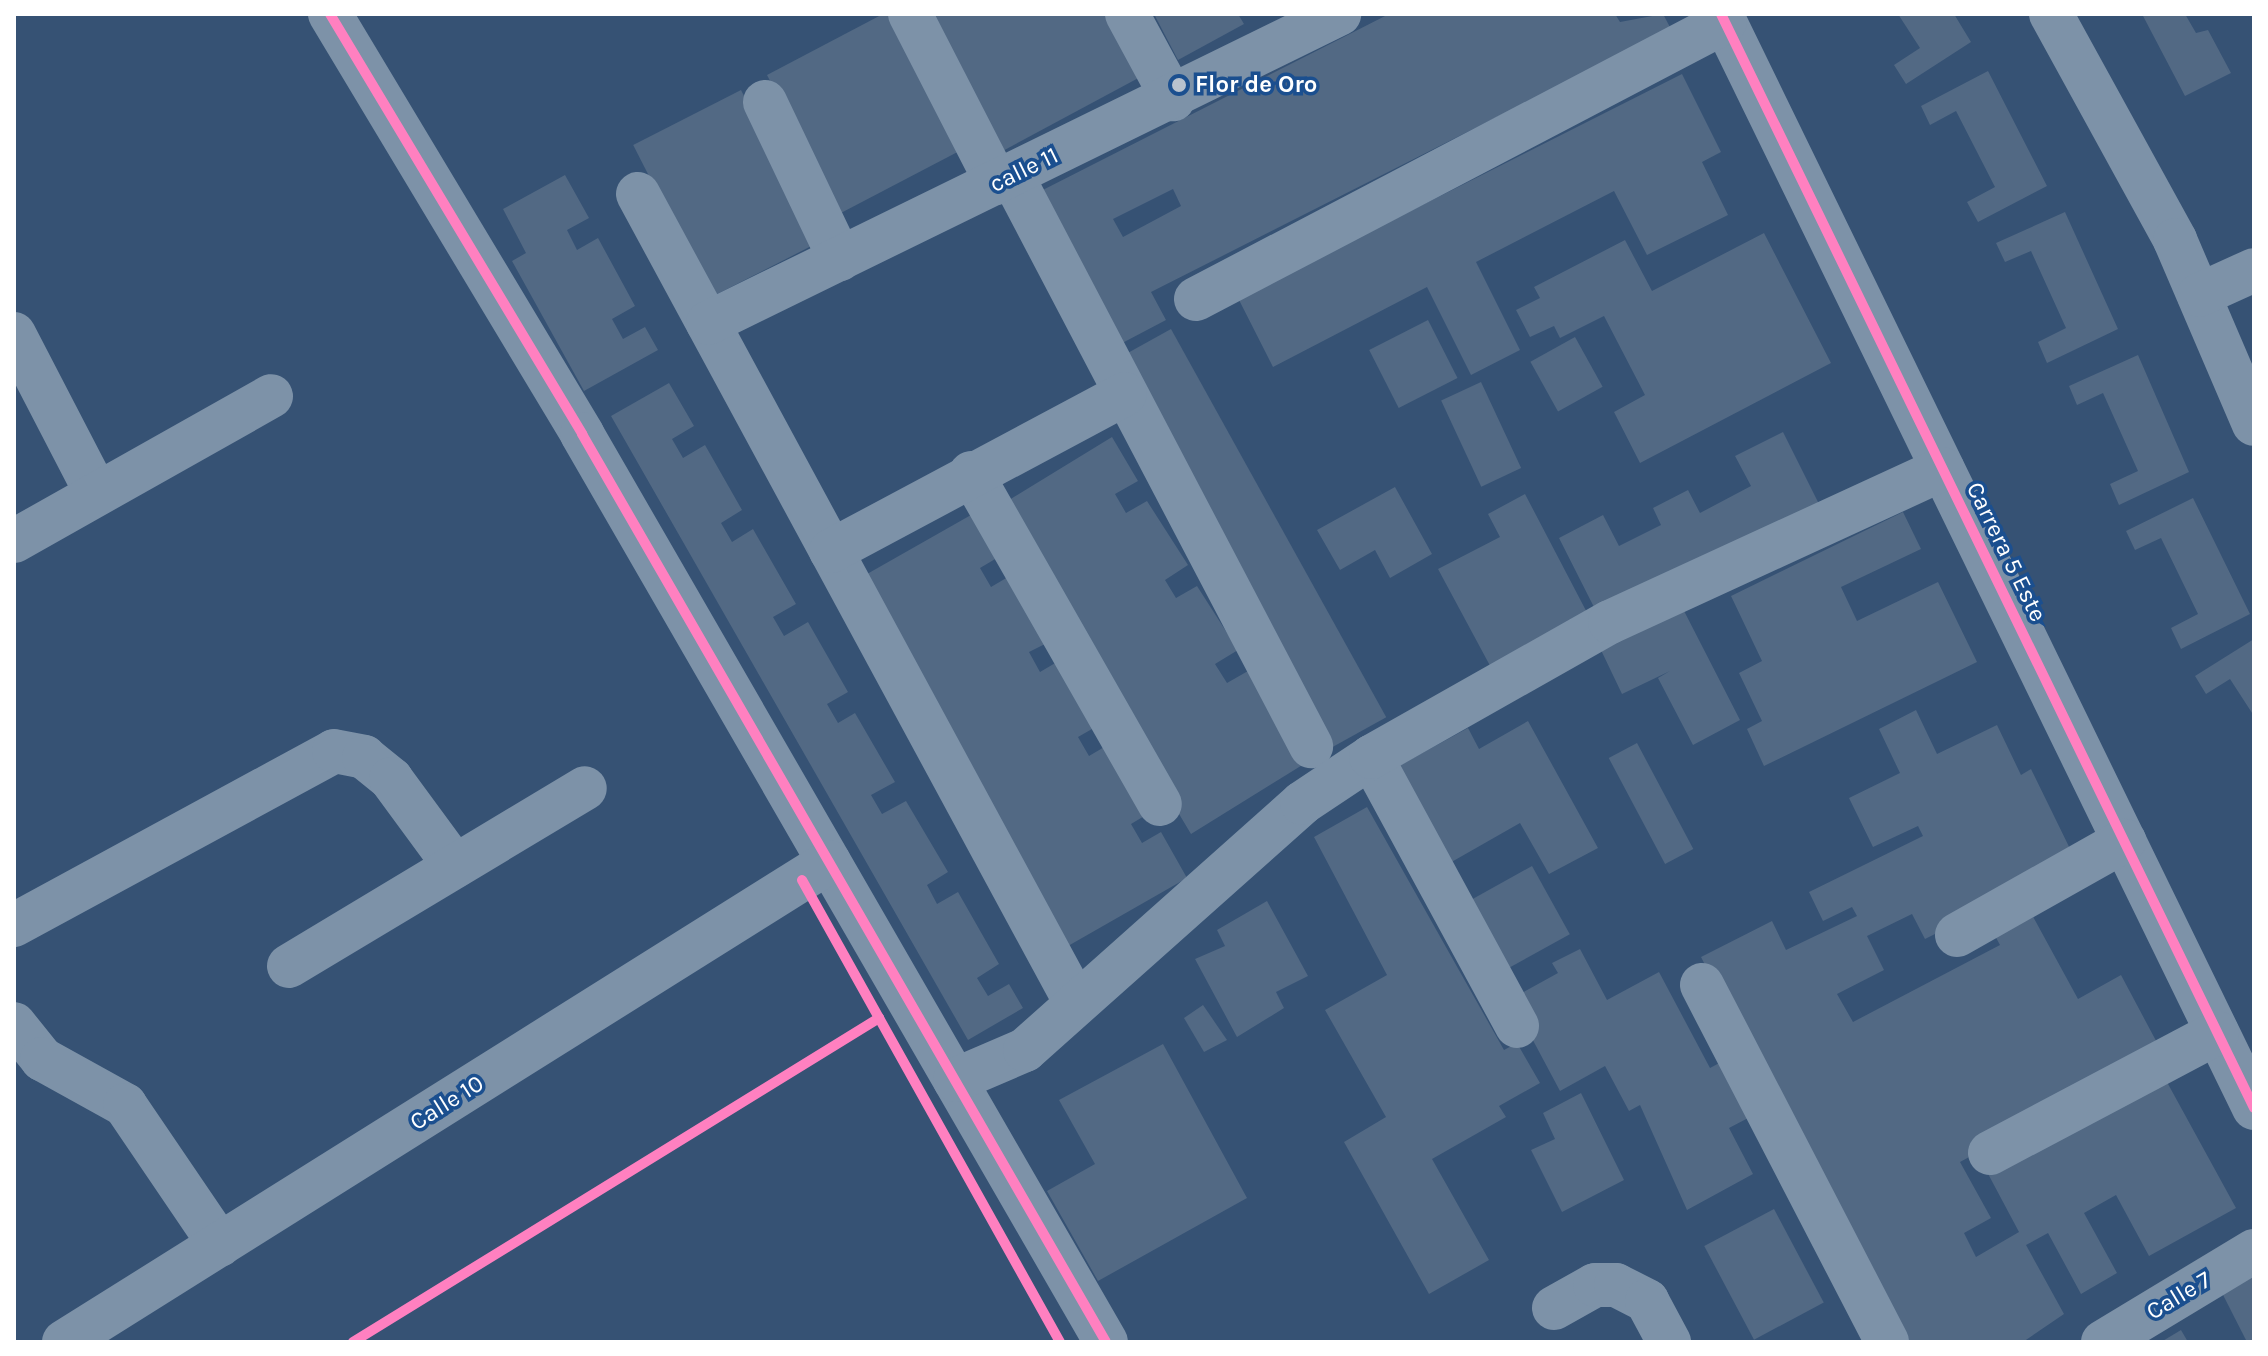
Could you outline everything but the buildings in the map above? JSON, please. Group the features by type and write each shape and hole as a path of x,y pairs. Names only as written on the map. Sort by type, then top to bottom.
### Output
{"street":[{"path":"330,14 829,862 1106,1342"},
{"path":"910,14 1125,394 1311,746"},
{"path":"1127,14 1173,99"},
{"name":"calle 11","path":"708,323 1173,99 1339,14"},
{"path":"2051,14 2199,295 2254,424"},
{"path":"1196,299 1723,18"},
{"name":"Carrera 5 Este","path":"1723,18 2254,1108"},
{"path":"765,102 840,259"},
{"path":"638,194 1076,1003"},
{"path":"2199,295 2254,270"},
{"path":"14,334 97,494"},
{"path":"831,551 971,473 1125,394"},
{"path":"14,541 271,396"},
{"path":"955,1080 1025,1050 1302,803 1371,757 1610,622 1943,469"},
{"path":"971,473 1160,804"},
{"path":"14,925 334,751 364,757 391,779 455,866"},
{"path":"1371,757 1517,1026"},
{"path":"289,966 585,788"},
{"path":"1957,935 2124,841"},
{"name":"Calle 10","path":"64,1342 829,862"},
{"path":"1702,985 1887,1342"},
{"path":"14,1024 42,1059 125,1105 220,1245"},
{"path":"1990,1153 2217,1033"},
{"name":"Calle 7","path":"2103,1342 2254,1251"},
{"path":"1554,1308 1595,1285 1616,1285 1647,1301 1669,1342"}],"cycle path":[{"path":"330,14 582,434 1106,1342"},
{"path":"1721,14 2254,1108"},
{"path":"802,880 1060,1342"},
{"path":"353,1342 879,1018"}],"place":[{"name":"Flor de Oro","path":"1179,85"}]}
